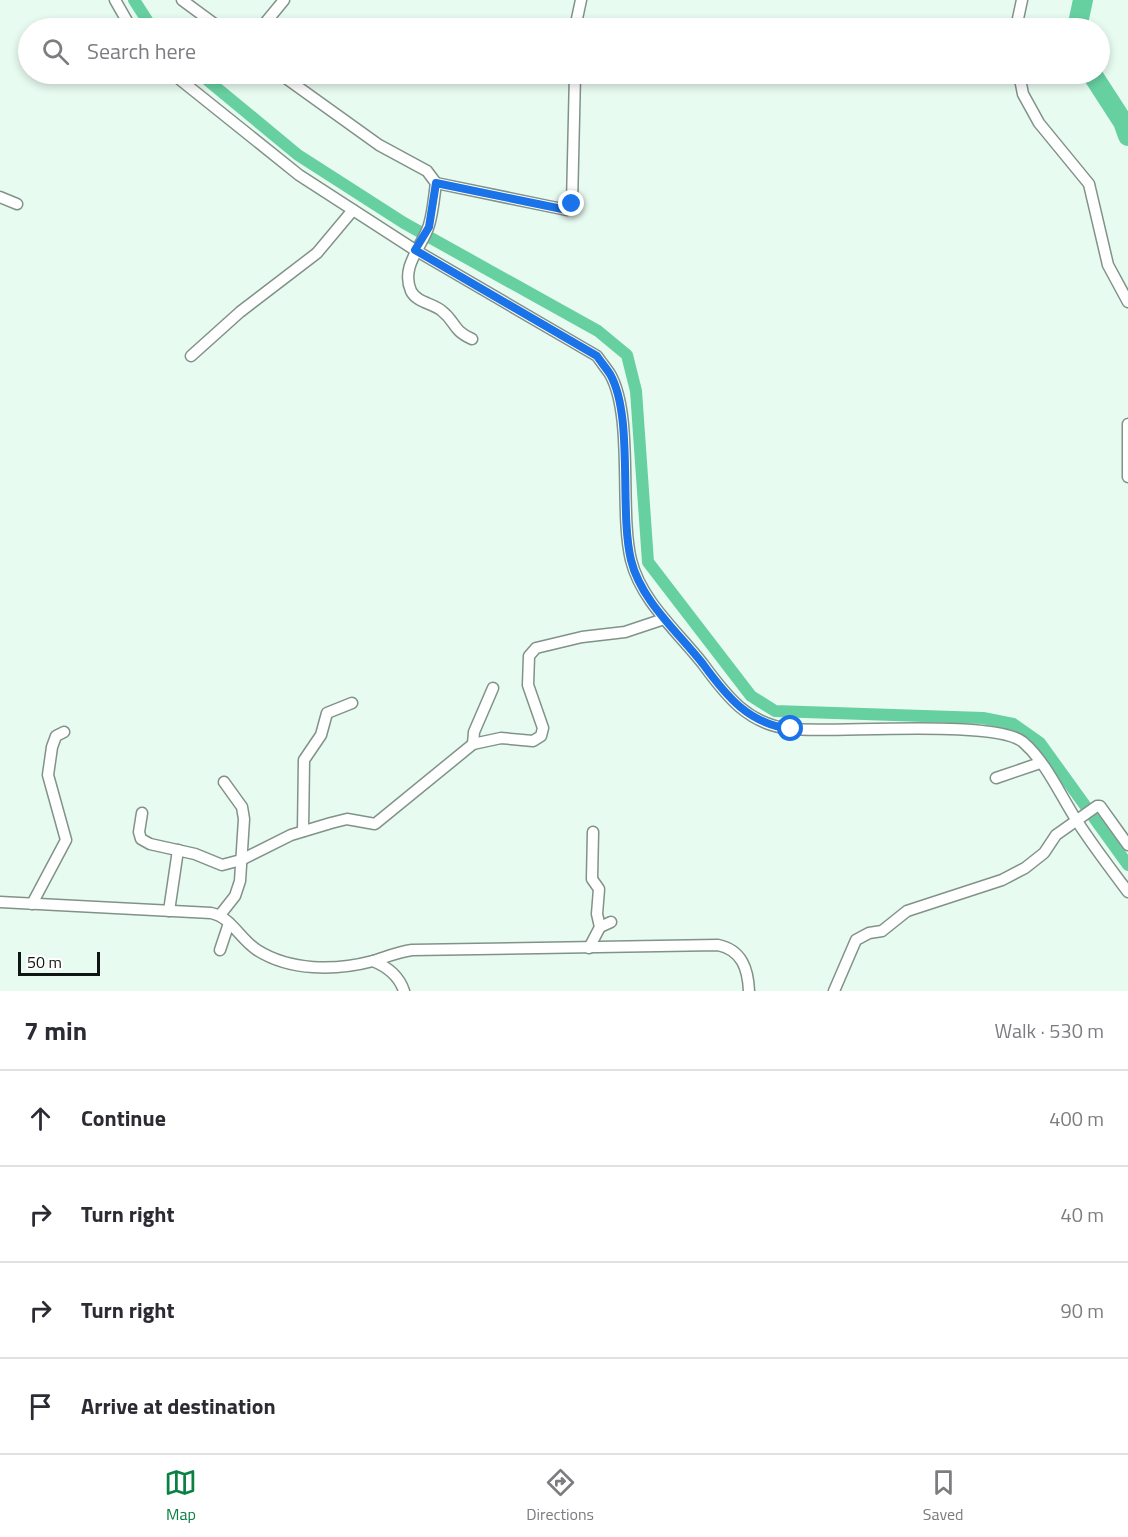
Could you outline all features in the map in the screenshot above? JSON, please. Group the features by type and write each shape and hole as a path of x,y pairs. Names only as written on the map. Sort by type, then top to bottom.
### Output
{"street":[{"path":"115,0 125,18"},
{"path":"182,0 206,18"},
{"path":"269,18 284,0"},
{"path":"577,18 581,0"},
{"path":"1018,18 1022,0"},
{"path":"184,84 264,149 353,210 597,356 611,375 620,413 631,560 648,595 664,618 721,688 750,716 770,727 815,731 969,729 1003,733 1022,741 1040,763 1128,892"},
{"path":"294,84 379,145 427,171 436,183 567,210 571,207 575,84"},
{"path":"1021,84 1023,94 1039,123 1089,184 1108,265 1128,302"},
{"path":"436,183 429,227 416,249 409,272 411,291 421,301 442,311 458,333 472,339"},
{"path":"0,197 17,204"},
{"path":"191,356 240,312 317,253 336,234 353,210"},
{"path":"1128,424 1128,477"},
{"path":"142,813 139,832 141,840 195,854 222,865 241,860 258,849 303,831 347,819 375,824 473,744 501,738 533,741 541,736 543,728 528,685 529,656 536,648 582,637 625,632 664,618"},
{"path":"473,744 474,732 493,688"},
{"path":"303,831 304,760 321,735 327,713 352,703"},
{"path":"32,904 66,840 48,775 56,736 64,732"},
{"path":"996,778 1040,763"},
{"path":"220,915 235,896 240,881 241,860 242,807 224,782"},
{"path":"834,991 856,940 882,931 907,911 1002,880 1044,853 1056,835 1097,806 1104,811 1128,845"},
{"path":"593,832 592,879 599,889 597,914 600,927"},
{"path":"169,911 178,850"},
{"path":"0,902 220,915 254,948 269,957 293,965 322,968 373,961 392,953 412,950 718,945 729,947 746,965 749,991"},
{"path":"589,948 600,927 611,922"},
{"path":"220,950 229,923"},
{"path":"373,961 385,966 400,980 404,991"}],"waterway":[{"path":"134,0 146,18"},
{"path":"1079,18 1083,0"},
{"path":"212,84 298,155 404,223 598,331 627,355 636,391 648,562 751,696 775,711 983,718 1013,724 1040,743 1128,865"},
{"path":"1098,84 1123,122 1128,136"}],"route":[{"path":"572,204 567,210 436,183 429,227 415,250 597,356 611,375 616,389 620,413 628,542 636,573 664,618 721,688 750,716 770,727 791,729"}]}
